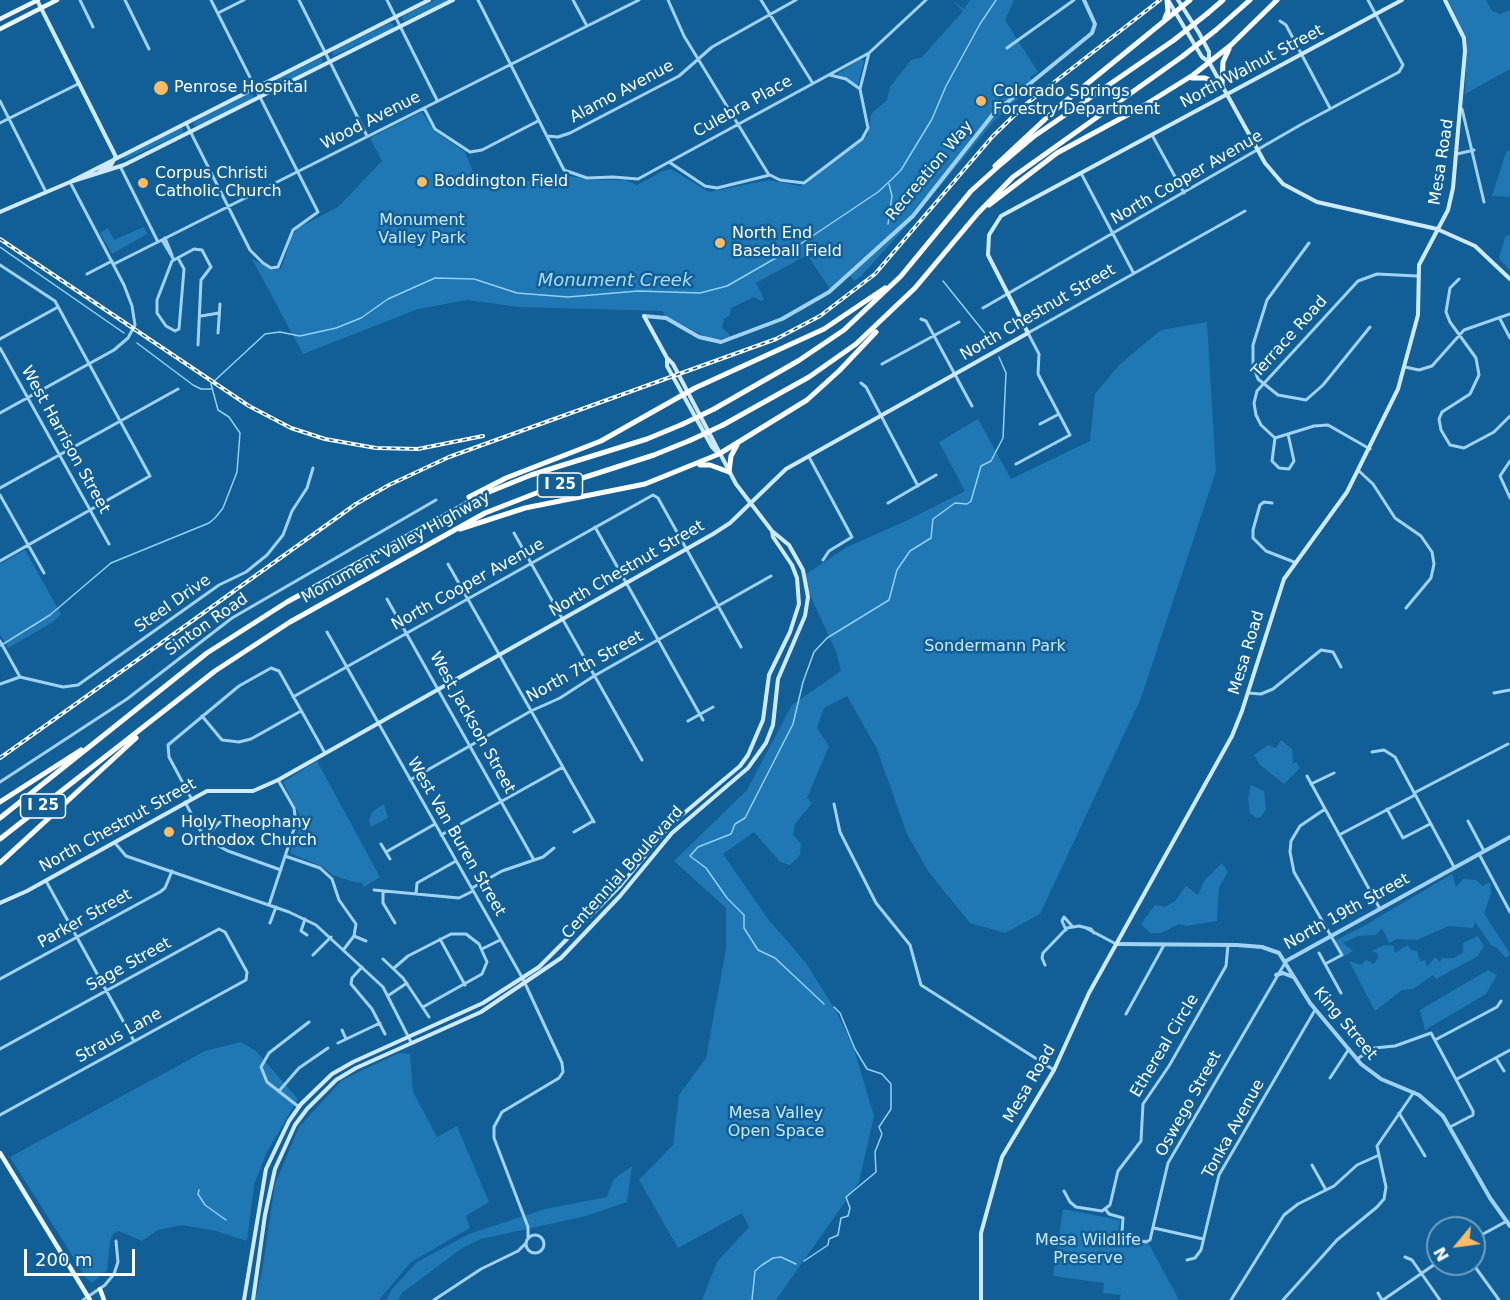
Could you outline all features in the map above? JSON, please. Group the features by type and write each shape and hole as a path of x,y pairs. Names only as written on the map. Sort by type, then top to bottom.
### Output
{"highway":[{"path":"1162,22 1168,11 1167,0"},
{"path":"985,178 1005,154 1039,124 1190,0"},
{"name":"Monument Valley Highway","path":"0,819 102,736 246,627 445,513 513,481 646,439 683,424 714,409 823,346 860,316 901,276 985,178 1033,137 1173,40 1223,0"},
{"name":"Monument Valley Highway","path":"0,839 254,643 434,540 516,500 654,456 691,440 833,361 893,311 978,213 1026,166 1182,56 1250,0"},
{"path":"978,213 1042,163 1187,79 1231,45 1277,0"},
{"path":"1187,79 1205,78 1222,85 1223,62 1231,45"},
{"path":"445,513 506,478 610,437 685,393 824,329 862,306 901,276"},
{"path":"434,540 507,512 634,487 690,467 719,453 789,413 816,393 850,360 893,311"},
{"path":"690,467 710,465 729,472 731,456 741,442"},
{"path":"0,863 156,718"},
{"path":"0,802 102,736"}],"main road":[{"path":"0,19 37,0 116,157"},
{"path":"0,28 57,0"},
{"path":"0,212 70,182 429,0"},
{"path":"70,182 120,166 453,0"},
{"path":"1167,0 1176,11 1202,57 1209,62 1258,150 1276,177 1290,189 1308,198 1437,229 1475,246 1510,279"},
{"path":"1178,0 1209,52 1209,62"},
{"name":"North Walnut Street","path":"1007,294 988,255 988,242 991,230 1007,212 1402,0"},
{"name":"Mesa Road","path":"981,1300 981,1233 996,1173 1009,1144 1054,1070 1089,993 1232,736 1248,693 1276,599 1294,562 1324,526 1359,471 1398,389 1418,315 1417,276 1422,257 1451,201 1457,154 1465,44 1445,0"},
{"path":"90,177 111,165 116,157"},
{"path":"1007,294 1028,333"},
{"name":"Centennial Boulevard","path":"253,1300 265,1215 273,1178 283,1149 307,1108 336,1080 371,1060 481,1012 561,958 620,896 677,828 748,768 766,743 773,725 778,679 801,630 808,597 797,556 781,536 772,531 750,503 719,453 712,447 685,393 667,366 667,358 644,316"},
{"name":"North Chestnut Street","path":"0,903 46,881 191,798 210,790 253,791 278,780 687,549 725,526 781,473 1028,333"},
{"name":"Centennial Boulevard","path":"244,1300 266,1169 286,1126 299,1107 332,1074 353,1062 483,1004 523,979 552,956 620,886 670,825 740,766 755,744 763,720 769,675 790,632 798,604 799,590 792,565 773,537 772,531"},
{"path":"0,1153 90,1299"},
{"path":"258,1215 265,1215"},
{"path":"100,1289 104,1300"}],"street":[{"path":"80,0 93,27"},
{"path":"125,0 149,49"},
{"path":"186,123 253,255 268,266 278,267 293,230 318,212 212,0"},
{"path":"218,13 244,0"},
{"path":"299,0 367,136"},
{"path":"387,0 437,101"},
{"path":"478,0 547,136"},
{"path":"573,0 587,26"},
{"name":"Wood Avenue","path":"87,274 162,240 639,0"},
{"path":"668,0 681,31 737,123 770,175 780,180 804,183 862,139 868,128 860,89 868,53"},
{"path":"761,0 812,82"},
{"name":"Alamo Avenue","path":"547,136 558,137 570,133 679,76 712,47 796,0"},
{"name":"Culebra Place","path":"547,136 564,170 587,178 638,179 868,53 926,0"},
{"path":"1007,48 1074,0"},
{"name":"Recreation Way","path":"644,316 666,318 699,337 721,342 782,319 818,299 844,280 913,216 994,113 1089,36 1095,27 1084,0"},
{"path":"1368,0 1376,14"},
{"name":"North Cooper Avenue","path":"983,308 1403,68 1376,14"},
{"path":"1281,21 1286,25 1330,108"},
{"path":"829,75 846,79 860,89"},
{"path":"0,123 78,84"},
{"path":"0,101 46,192"},
{"path":"424,108 435,129 470,152 482,150 538,121"},
{"path":"1462,109 1474,150 1484,202"},
{"path":"1152,135 1184,194"},
{"path":"1457,154 1474,150"},
{"path":"116,157 171,255 176,259 184,265 180,326 175,331 163,323 156,309 170,265 176,259 200,249 211,267 201,280 198,345"},
{"path":"669,162 700,183 713,188 770,175"},
{"path":"1080,173 1134,273"},
{"path":"0,413 123,343 132,332 135,321 128,294 70,182"},
{"name":"North Chestnut Street","path":"1028,333 1245,211"},
{"path":"1309,243 1268,296 1254,340 1255,372 1265,385 1278,395 1299,401 1309,399 1370,327"},
{"path":"0,265 55,301 121,420 150,478 0,561"},
{"name":"Terrace Road","path":"1275,438 1261,425 1254,409 1255,394 1358,281 1377,274 1417,276"},
{"path":"1459,279 1450,288 1446,308 1450,322 1476,358 1479,375 1470,394 1441,415 1439,426 1445,438 1456,448 1468,446 1494,432 1510,416"},
{"path":"218,333 220,304"},
{"path":"0,339 58,307"},
{"path":"201,316 219,313"},
{"path":"1405,367 1419,370 1432,366 1459,334 1474,326 1510,314"},
{"path":"921,319 926,321 972,406"},
{"path":"1500,319 1510,338"},
{"path":"882,364 960,322"},
{"path":"1016,464 1070,435 1038,374 1039,354 1028,333"},
{"name":"West Harrison Street","path":"0,348 108,544"},
{"path":"861,383 918,486"},
{"path":"0,488 178,389"},
{"path":"1040,424 1059,414"},
{"path":"1288,434 1294,461 1289,469 1279,468 1272,461 1275,438 1288,434 1314,426 1328,425 1370,449"},
{"path":"809,457 852,537 829,551 823,560"},
{"path":"1510,461 1500,476 1510,498"},
{"name":"Steel Drive","path":"0,684 20,678 63,687 78,685 219,585 246,572 267,555 283,535 292,512 308,488 313,468"},
{"path":"1359,471 1373,484 1395,518 1421,536 1432,552 1434,564 1431,578 1406,608"},
{"path":"888,503 936,475"},
{"path":"0,495 44,573"},
{"name":"North Cooper Avenue","path":"293,697 654,495 687,549"},
{"name":"Sinton Road","path":"0,782 133,695 228,621 436,500"},
{"path":"1272,503 1265,502 1260,505 1253,538 1266,551 1294,562"},
{"path":"595,527 703,720"},
{"path":"514,533 642,760"},
{"path":"687,549 741,647"},
{"path":"448,564 594,821 574,832"},
{"name":"North 7th Street","path":"410,780 531,711 560,698 594,676 771,576"},
{"name":"West Jackson Street","path":"387,598 534,860"},
{"name":"West Van Buren Street","path":"327,632 523,979 559,1057 563,1072 502,1112 497,1119 494,1138 528,1227"},
{"path":"0,641 20,678"},
{"path":"1248,693 1261,694 1273,689 1314,653 1323,649 1333,652 1341,667"},
{"path":"191,798 169,757 167,748 172,740 239,686 274,668 325,753"},
{"path":"1494,693 1510,690"},
{"path":"688,721 713,707"},
{"path":"202,716 219,738 239,742 301,711"},
{"path":"1339,835 1508,744"},
{"path":"1372,752 1384,750 1394,755 1454,867"},
{"path":"441,835 563,767"},
{"path":"1311,784 1334,773"},
{"path":"1307,776 1380,909"},
{"path":"269,905 296,826 296,817 278,780"},
{"path":"185,802 205,837 222,849 281,870"},
{"path":"834,804 840,832 876,903 910,945 921,985 1054,1070"},
{"path":"1325,809 1300,826 1292,841 1290,858 1294,872 1342,955 1325,964"},
{"path":"1387,809 1402,838 1430,824"},
{"path":"1468,821 1510,912"},
{"path":"205,837 220,822"},
{"path":"386,852 435,824"},
{"name":"North 19th Street","path":"1116,944 1228,945 1269,949 1281,955 1286,961 1510,837"},
{"path":"115,843 126,856 305,919 331,937 389,995 411,1042"},
{"path":"381,844 390,859"},
{"path":"374,890 459,898 502,871 534,860 554,848"},
{"path":"285,856 320,868 330,876 341,903 355,920 354,936 344,949"},
{"path":"416,894 417,883 456,861"},
{"name":"Parker Street","path":"0,979 162,890 172,872"},
{"path":"46,881 134,1041"},
{"path":"383,891 383,903 394,923"},
{"path":"270,923 276,908"},
{"path":"1066,930 1062,921 1064,917 1072,926 1086,928 1116,944"},
{"path":"305,919 301,930 307,935"},
{"path":"1045,965 1042,954 1072,926"},
{"name":"Sage Street","path":"0,1049 221,929 225,932 248,977"},
{"path":"394,968 405,958 440,939 462,933 473,937 482,949 486,958 486,969 480,977 423,1007"},
{"path":"354,936 366,941"},
{"path":"313,955 331,937"},
{"path":"440,939 465,985"},
{"path":"482,949 500,940"},
{"path":"1126,1014 1164,945"},
{"name":"Ethereal Circle","path":"1106,1210 1111,1204 1120,1167 1141,1141 1143,1104 1226,966 1228,945"},
{"path":"1319,953 1341,993"},
{"path":"383,959 407,983 429,1017"},
{"name":"Oswego Street","path":"1154,1228 1168,1163 1286,961"},
{"name":"King Street","path":"1286,961 1315,1010 1357,1059 1381,1079 1414,1092 1438,1111 1510,1226"},
{"path":"362,967 352,978 351,984 372,1009 385,1034"},
{"path":"1276,975 1283,973 1294,977"},
{"name":"Straus Lane","path":"0,1115 248,977"},
{"path":"389,995 407,983"},
{"path":"1435,1040 1497,1007 1501,1000"},
{"name":"Tonka Avenue","path":"1187,1260 1195,1258 1198,1254 1219,1175 1315,1010"},
{"path":"299,1107 264,1079 262,1062 280,1042 309,1022"},
{"path":"338,1043 380,1023"},
{"path":"342,1030 346,1039"},
{"path":"1357,1059 1374,1048 1395,1046 1431,1033 1474,1113 1450,1127"},
{"path":"279,1091 299,1068 328,1048"},
{"path":"1330,1078 1348,1049"},
{"path":"1457,1079 1510,1050"},
{"path":"1496,1058 1504,1071"},
{"path":"1283,1300 1318,1258 1384,1199 1386,1187 1377,1156 1378,1143 1414,1092"},
{"path":"1399,1113 1425,1156"},
{"path":"1231,1300 1284,1215 1298,1204 1326,1190 1357,1165 1377,1156"},
{"path":"1312,1165 1326,1190"},
{"path":"1064,1191 1070,1203 1076,1207 1106,1210 1110,1214 1123,1218 1122,1232 1125,1237 1148,1242 1154,1228 1203,1239"},
{"path":"1486,1232 1507,1221"},
{"path":"434,1300 481,1269 518,1251 537,1252 543,1248 543,1241 528,1227"},
{"path":"528,1227 529,1250"},
{"path":"518,1251 536,1235"},
{"path":"83,1300 90,1299 110,1280 116,1269 116,1241"},
{"path":"1405,1257 1412,1260 1440,1300"},
{"path":"1378,1293 1383,1300 1426,1270"},
{"path":"1481,1276 1498,1300"}],"green space":[{"path":"435,0 449,0 405,21 402,20 403,16"},
{"name":"Monument Valley Park","path":"952,0 964,9 970,0 1014,0 1005,20 1038,72 1030,77 1034,84 994,121 913,219 861,276 854,281 849,274 830,289 809,258 831,246 829,243 756,283 764,299 761,301 754,297 731,308 730,315 724,319 722,327 731,337 708,338 664,315 663,311 519,307 467,300 418,309 303,354 252,259 272,270 281,269 292,236 298,228 338,207 382,161 370,138 422,112 434,131 465,152 473,172 484,179 552,182 565,175 589,180 625,180 637,185 671,169 709,192 769,180 799,186 806,184 868,135 871,114 887,100 890,87 911,60 922,57 963,11"},
{"path":"1448,0 1486,0 1492,11 1500,14 1510,10 1510,69 1465,94 1467,39"},
{"path":"390,23 393,24 393,28 333,56 333,51"},
{"path":"320,58 323,59 322,63 266,91 263,90 263,86"},
{"path":"861,59 864,61 858,85 837,74"},
{"path":"253,93 253,98 197,126 193,125 194,122"},
{"path":"183,128 183,133 124,160 123,157"},
{"path":"1510,150 1510,197 1492,196 1506,152"},
{"path":"144,227 147,234 112,254 100,233 108,228 114,240"},
{"path":"1510,234 1510,271 1499,258 1505,237"},
{"name":"Sondermann Park","path":"1207,322 1216,471 1141,698 1040,914 1005,933 970,923 928,871 907,834 877,749 847,696 824,708 817,728 829,746 807,798 812,803 795,824 793,834 801,844 800,855 790,865 780,862 754,832 723,854 768,919 806,963 837,1013 853,1046 874,1116 859,1182 776,1300 702,1300 717,1262 749,1227 742,1213 678,1248 639,1180 673,1145 679,1095 706,1058 726,949 726,908 674,861 747,790 792,705 841,671 837,654 802,577 847,547 906,521 965,491 939,442 978,419 1011,479 1090,441 1095,394 1119,365 1161,330"},
{"path":"25,550 61,614 53,622 8,648 0,634 0,564"},
{"path":"1281,740 1292,749 1293,764 1296,762 1300,768 1284,784 1260,765 1254,755 1268,745 1276,748"},
{"path":"317,761 380,877 364,887 361,882 357,883 332,875 323,867 290,853 298,831 300,816 283,782"},
{"path":"1251,785 1264,791 1266,809 1261,817 1256,818 1250,813 1248,799"},
{"path":"384,804 388,818 371,827 369,821 372,812"},
{"path":"1222,863 1228,872 1219,887 1217,921 1186,926 1179,924 1161,933 1150,933 1141,924 1155,905 1165,907 1175,901 1186,886 1198,895 1204,881"},
{"path":"1452,874 1456,887 1463,879 1476,880 1483,886 1490,882 1491,893 1484,913 1510,954 1506,958 1491,945 1475,922 1473,928 1449,926 1417,940 1397,939 1389,943 1382,928 1376,935 1358,936 1343,943 1353,951 1345,956 1334,941 1362,927"},
{"path":"1478,936 1484,946 1478,956 1436,979 1433,975 1413,989 1402,990 1375,1011 1349,961 1361,965 1366,960 1374,964 1378,958 1377,953 1371,951 1384,945 1394,946 1395,953 1408,945 1411,950 1417,951 1420,961 1425,960 1427,967 1435,957 1440,962 1442,958 1454,958 1463,953 1463,943"},
{"path":"1488,970 1497,975 1486,994 1425,1030 1420,1010"},
{"path":"241,1042 256,1051 298,1099 267,1152 254,1185 247,1241 216,1231 182,1225 158,1230 142,1241 119,1231 113,1234 110,1242 107,1270 92,1283 87,1279 10,1157 205,1051"},
{"path":"399,1053 410,1054 413,1092 437,1137 457,1126 489,1202 466,1216 470,1228 411,1262 379,1300 255,1300 262,1272 275,1184 299,1127 342,1080"},
{"path":"632,1166 627,1202 586,1216 481,1239 462,1248 402,1293 398,1300 386,1300 392,1289 417,1262 469,1234 545,1209 607,1197 614,1179"},
{"name":"Mesa Wildlife Preserve","path":"1063,1209 1120,1220 1117,1240 1143,1246 1145,1237 1179,1300 1119,1300 1121,1295 1103,1293 1104,1283 1053,1276"}],"waterway":[{"name":"Monument Creek","path":"0,646 50,615 111,563 209,523 215,518 223,508 237,472 240,433 229,417 218,410 211,384 265,334 280,332 300,336 336,328 361,318 388,299 435,278 474,279 517,293 568,297 638,291 700,293 727,286 802,243 878,192 901,170 932,119 946,86 980,24 996,0"},
{"path":"888,224 892,196 889,184"},
{"path":"0,247 124,333"},
{"path":"943,281 992,342"},
{"path":"137,343 193,385 201,389 211,389"},
{"path":"824,1004 775,958 758,950 744,928 744,915 727,898 706,868 690,856 698,847 731,834 735,824 745,818 793,724 803,682 814,652 827,638 889,600 897,570 910,551 931,538 933,519 955,503 967,504 971,501 981,466 991,461 1003,438 1006,373 999,357"},
{"path":"804,1261 828,1245 829,1239 838,1235 841,1218 848,1216 850,1208 846,1197 876,1172 875,1152 882,1134 879,1127 891,1109 891,1084 882,1074 867,1069 855,1049 840,1013 834,1007"},
{"path":"199,1190 198,1194 205,1205 226,1220"},
{"path":"752,1300 755,1271 762,1265 773,1258 781,1257 796,1264"}],"railway":[{"path":"0,758 356,504 389,485 449,457 776,339 820,316 875,274 993,136 1025,105 1160,0"},
{"path":"0,239 249,406 291,428 325,439 376,448 418,449 483,436"}],"place":[{"name":"Penrose Hospital","path":"161,88"},
{"name":"Colorado Springs Forestry Department","path":"981,101"},
{"name":"Boddington Field","path":"422,182"},
{"name":"Corpus Christi Catholic Church","path":"143,183"},
{"name":"North End Baseball Field","path":"720,243"},
{"name":"Holy Theophany Orthodox Church","path":"169,832"}],"park label":[{"name":"Mesa Valley Open Space","path":"776,1123"}]}
